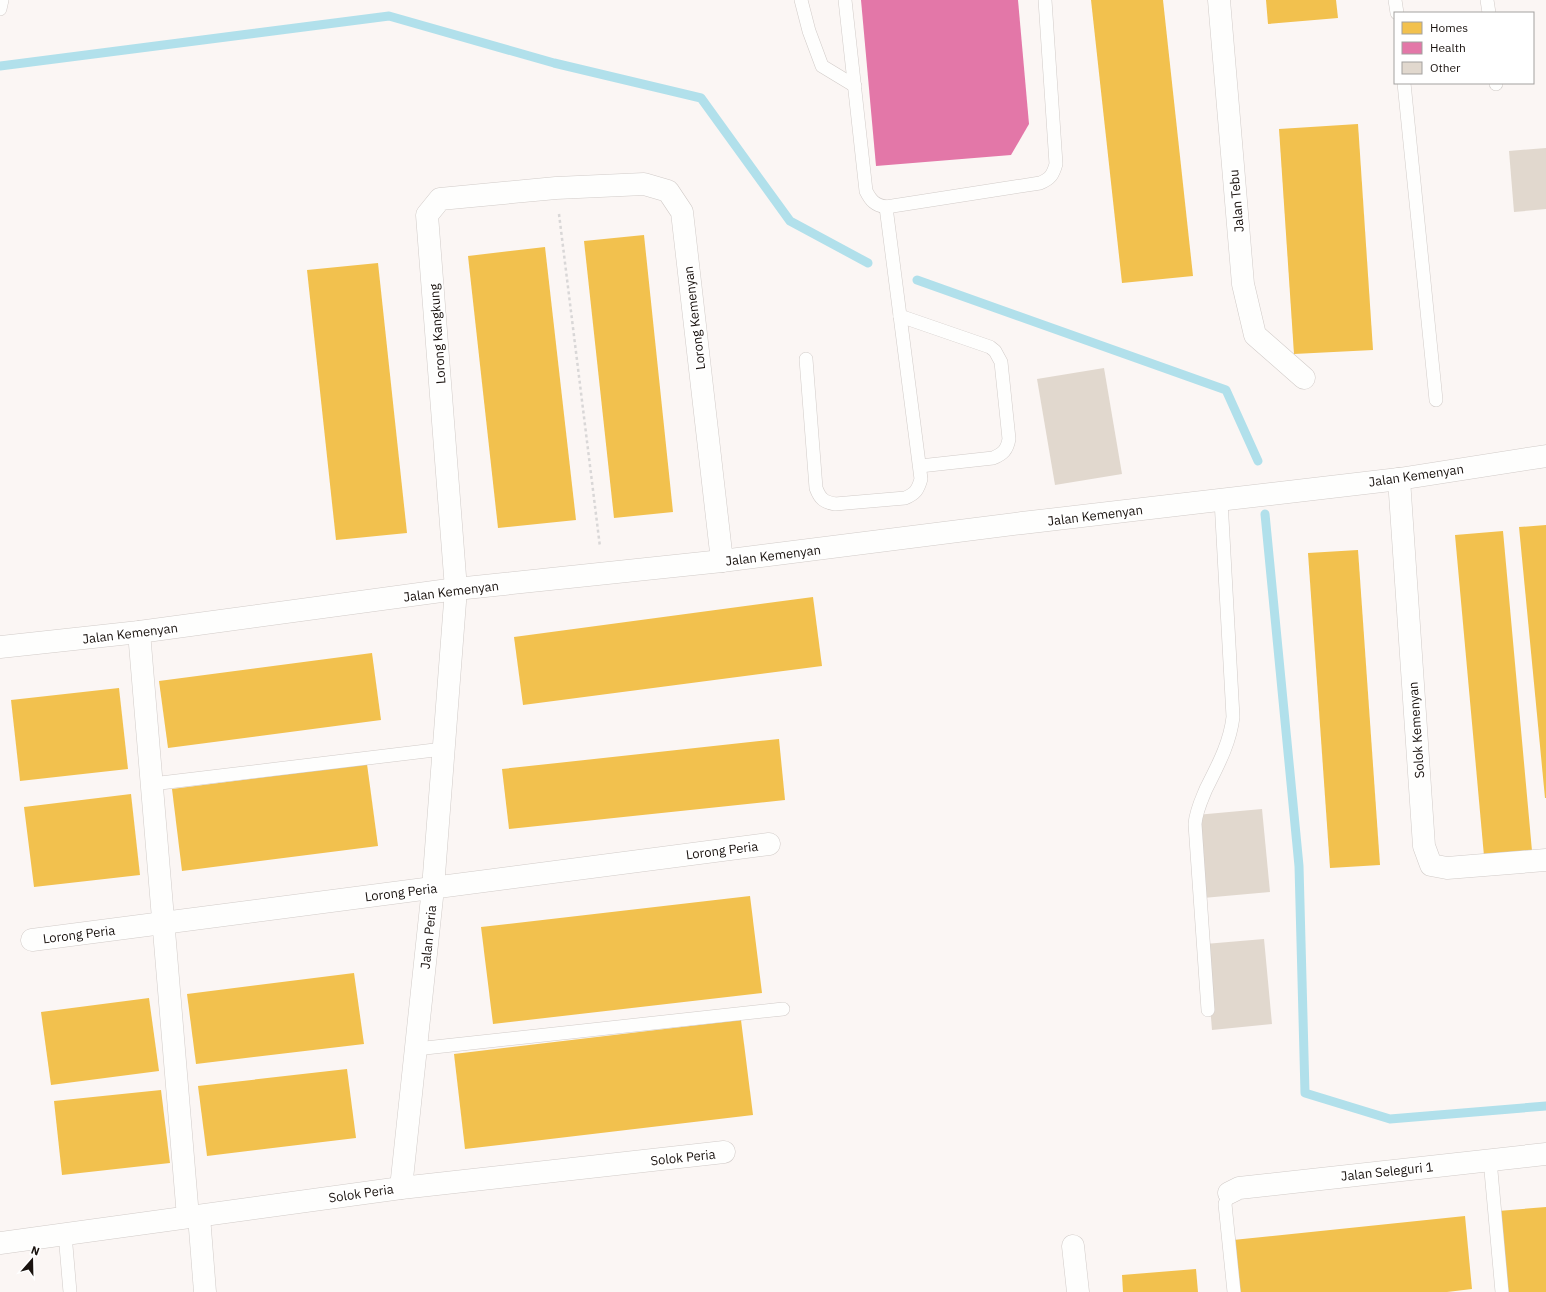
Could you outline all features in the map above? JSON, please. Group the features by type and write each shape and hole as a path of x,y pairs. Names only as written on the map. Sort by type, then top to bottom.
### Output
{"street":[{"name":"Jalan Tebu","path":"1219,0 1243,284 1255,335 1304,378"},
{"name":"Lorong Kemenyan","path":"556,188 644,184 668,191 682,212 722,562"},
{"name":"Lorong Kangkung","path":"456,589 427,215 440,199 556,188"},
{"name":"Jalan Kemenyan","path":"0,647 139,632 456,589 722,562 1022,523 1399,479 1546,456"},
{"name":"Solok Kemenyan","path":"1399,479 1424,846 1431,865 1447,868 1546,860"},
{"name":"Jalan Peria","path":"401,1188 433,888 456,589"},
{"path":"139,632 163,923 194,1216 205,1292"},
{"name":"Lorong Peria","path":"32,940 770,844"},
{"name":"Solok Peria","path":"0,1243 401,1188 724,1152"},
{"name":"Jalan Seleguri 1","path":"1229,1194 1239,1188 1546,1154"},
{"path":"1073,1246 1078,1292"}],"lane":[{"path":"0,9 2,0"},
{"path":"801,0 809,31 822,66 855,86"},
{"path":"845,0 866,191 870,199 877,205 886,207 1040,183 1048,180 1054,173 1056,164 1045,0"},
{"path":"1396,0 1397,12"},
{"path":"1487,0 1489,12"},
{"path":"1404,84 1436,400"},
{"path":"806,358 816,488 819,497 826,503 835,504 905,498 913,495 919,488 921,480 920,466 886,207"},
{"path":"900,316 990,347 995,351 1001,362 1009,439 1007,448 1001,455 993,458 920,466"},
{"path":"1208,1010 1195,824 1199,806 1232,730 1233,717 1221,500"},
{"path":"152,784 443,749"},
{"path":"416,1049 783,1009"},
{"path":"1490,1160 1502,1292"},
{"path":"1229,1194 1225,1204 1234,1292"},
{"path":"65,1234 70,1292"}],"path":[{"path":"556,188 603,574"}],"building: Homes":[{"path":"1091,0 1163,0 1193,276 1122,283"},
{"path":"1266,0 1336,0 1338,18 1268,24"},
{"path":"1358,124 1373,350 1294,354 1279,129"},
{"path":"644,235 673,512 614,518 584,241"},
{"path":"545,247 576,520 498,528 468,256"},
{"path":"378,263 407,533 336,540 307,270"},
{"path":"1546,525 1546,798 1545,798 1519,527"},
{"path":"1503,531 1532,851 1484,856 1455,535"},
{"path":"1358,550 1380,865 1330,868 1308,553"},
{"path":"813,597 822,666 523,705 514,637"},
{"path":"372,653 381,720 168,748 159,681"},
{"path":"119,688 128,769 20,781 11,700"},
{"path":"779,739 785,800 509,829 502,769"},
{"path":"367,764 378,846 182,871 172,789"},
{"path":"131,794 140,875 34,887 24,807"},
{"path":"750,896 762,993 493,1024 481,927"},
{"path":"354,973 364,1044 196,1064 187,994"},
{"path":"149,998 159,1071 51,1085 41,1012"},
{"path":"741,1020 753,1115 465,1149 454,1054"},
{"path":"347,1069 356,1138 207,1156 198,1086"},
{"path":"161,1090 170,1163 62,1175 54,1101"},
{"path":"1546,1207 1546,1292 1506,1292 1498,1211"},
{"path":"1465,1216 1472,1289 1447,1292 1238,1292 1233,1240"},
{"path":"1196,1269 1198,1292 1123,1292 1122,1275"}],"building: Health":[{"path":"861,0 1018,0 1029,124 1011,155 876,166"}],"building: Other":[{"path":"1546,148 1546,209 1514,212 1509,151"},
{"path":"1104,368 1122,474 1055,485 1037,379"},
{"path":"1262,809 1270,892 1203,898 1196,815"},
{"path":"1264,939 1272,1024 1212,1030 1205,944"}],"waterway":[{"path":"0,66 389,16 554,63 701,98 790,221 868,263"},
{"path":"917,280 1226,390 1258,461"},
{"path":"1265,514 1299,866 1305,1093 1390,1119 1546,1106"}]}
